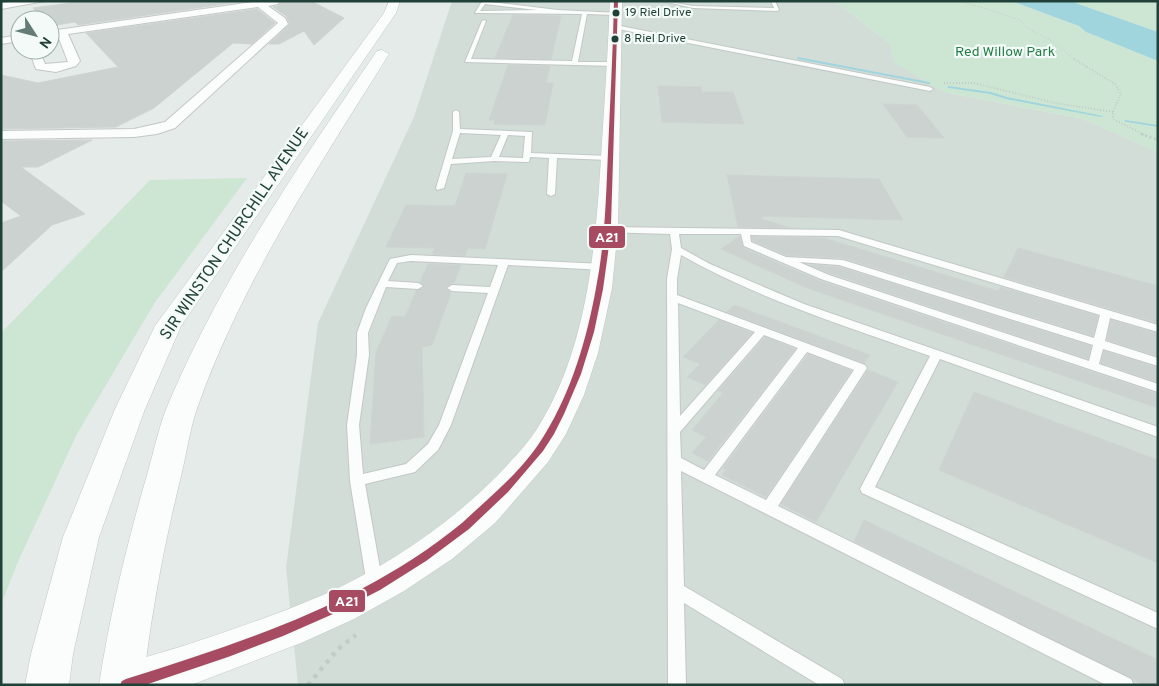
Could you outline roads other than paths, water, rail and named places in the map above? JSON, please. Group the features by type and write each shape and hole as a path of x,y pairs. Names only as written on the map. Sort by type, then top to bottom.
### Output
{"main road":[{"name":"SIR WINSTON CHURCHILL AVENUE","path":"47,685 52,654 81,537 130,409 168,326 252,204 390,13 395,1"},
{"name":"SIR WINSTON CHURCHILL AVENUE","path":"121,685 129,624 150,530 183,404 227,305 285,204 406,16 413,1"},
{"path":"125,685 171,671 303,624 350,602 459,533 490,507 510,486 549,436 570,393 581,359 604,266 616,14"}],"street":[{"path":"1,6 41,1"},
{"path":"60,32 281,1"},
{"path":"1,135 134,133 158,130 170,125 283,24 260,4"},
{"path":"38,60 42,68 54,68 72,64 74,60 60,39"}],"lane":[{"path":"665,1 693,7 777,10 773,1"},
{"path":"558,11 484,2 477,12 558,11 616,14 930,88"},
{"path":"575,63 585,12"},
{"path":"484,21 467,61 614,64"},
{"path":"440,188 457,131 456,112"},
{"path":"448,162 494,159 526,160 529,134 457,131"},
{"path":"494,159 506,134"},
{"path":"527,155 610,158"},
{"path":"551,194 553,156"},
{"path":"607,230 674,233 745,231 839,233 1158,329"},
{"path":"745,231 747,244 825,277 1158,388"},
{"path":"674,233 677,249 672,279 677,685"},
{"path":"677,249 707,266 800,306 1158,432"},
{"path":"375,586 357,481 353,425 363,355 360,346 369,315 394,261 411,258 604,266"},
{"path":"782,259 840,262 1158,362"},
{"path":"357,481 410,468 433,447 445,425 504,262"},
{"path":"383,284 418,286"},
{"path":"452,288 494,290"},
{"path":"672,297 861,368 769,508"},
{"path":"1093,366 1106,314"},
{"path":"674,431 762,330"},
{"path":"706,477 805,347"},
{"path":"937,354 867,489 1158,621"},
{"path":"674,461 1125,685"},
{"path":"676,590 836,685"}],"water":[{"path":"1011,1 1070,1 1158,32 1158,61 1086,32 1079,26"}],"waterway":[{"path":"798,58 929,83"},
{"path":"949,87 991,93 1006,98 1101,116"},
{"path":"1127,121 1158,126"}],"place":[{"name":"19 Riel Drive","path":"616,13"},
{"name":"8 Riel Drive","path":"615,39"}],"park label":[{"name":"Red Willow Park","path":"1005,52"}]}
